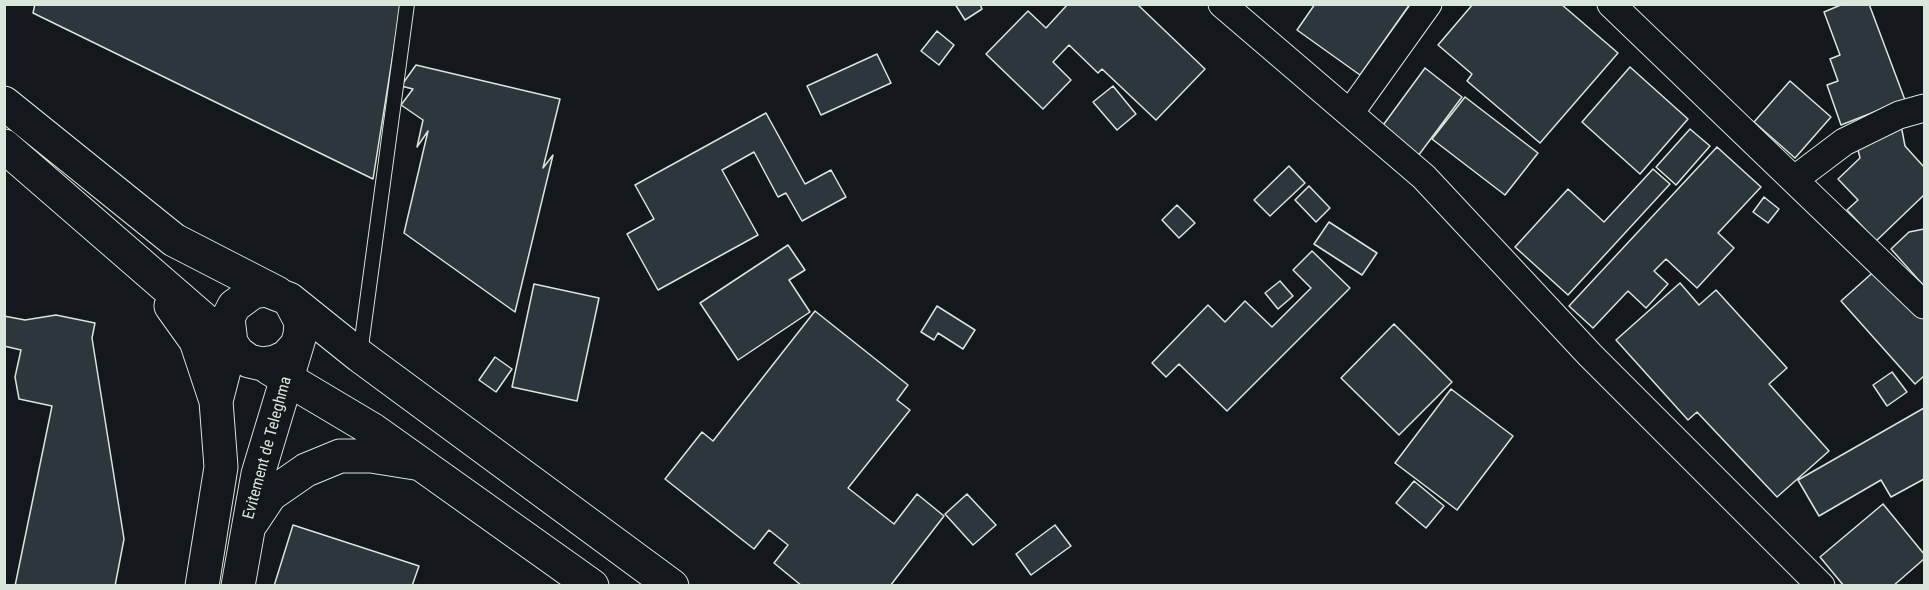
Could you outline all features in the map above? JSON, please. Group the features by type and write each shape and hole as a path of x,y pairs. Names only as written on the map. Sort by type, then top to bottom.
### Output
{"main road":[{"path":"4,103 174,240 284,296 360,356 672,585"},
{"path":"4,146 139,261 249,361 282,362 592,585"},
{"path":"139,261 196,340 216,401 221,467 202,585"},
{"path":"216,401 231,343 228,318 234,306 253,292 266,290 284,296 301,321 300,334 282,362"},
{"name":"Evitement de Teleghma","path":"238,585 258,474 282,362"},
{"path":"247,531 270,495 306,470 340,456 371,456 422,464"}],"street":[{"path":"1222,4 1424,177 1590,355 1821,585"},
{"path":"1350,113 1428,4"},
{"path":"1611,4 1795,178 1924,305"},
{"path":"1795,178 1844,142 1899,115 1924,108"}],"lane":[{"path":"360,356 407,4"}],"building":[{"path":"35,4 401,4 373,179 33,13"},
{"path":"955,4 980,4 982,9 965,20"},
{"path":"1068,4 1137,4 1205,69 1156,120 1102,69 1098,73 1069,45 1053,62 1071,80 1043,109 986,54 1028,11 1046,28"},
{"path":"1315,4 1410,4 1360,75 1297,30"},
{"path":"1473,4 1561,4 1618,53 1540,143 1467,81 1472,74 1438,45"},
{"path":"1843,4 1869,4 1905,100 1841,125 1827,85 1838,81 1830,59 1840,55 1824,12"},
{"path":"937,31 954,45 939,65 921,51"},
{"path":"877,54 891,83 821,115 807,86"},
{"path":"416,65 560,99 543,168 553,155 515,312 404,233 428,131 417,147 423,120 401,105 413,89 401,86"},
{"path":"1630,67 1688,119 1640,174 1582,122"},
{"path":"1425,68 1462,97 1418,156 1381,128"},
{"path":"1790,81 1831,117 1795,158 1754,122"},
{"path":"1113,86 1136,114 1117,130 1093,102"},
{"path":"1465,97 1538,153 1505,195 1432,139"},
{"path":"766,113 805,184 831,170 846,197 802,221 786,193 778,197 754,152 722,170 758,235 658,290 627,234 654,219 635,185"},
{"path":"1901,125 1905,146 1924,167 1924,195 1876,241 1847,210 1858,200 1838,179 1860,158 1858,150"},
{"path":"1690,129 1710,146 1676,185 1656,167"},
{"path":"1717,147 1761,187 1718,233 1734,248 1697,288 1666,259 1654,271 1668,284 1646,308 1628,291 1593,328 1569,306"},
{"path":"1289,166 1305,183 1270,216 1254,200"},
{"path":"1653,169 1670,184 1568,295 1515,247 1568,189 1604,222"},
{"path":"1309,186 1330,208 1316,222 1295,200"},
{"path":"1764,197 1779,209 1768,223 1753,212"},
{"path":"1177,205 1195,223 1179,238 1162,220"},
{"path":"1329,222 1377,253 1362,275 1314,244"},
{"path":"1924,229 1924,286 1891,249 1909,232"},
{"path":"788,245 805,270 789,280 810,312 738,360 700,303"},
{"path":"1312,251 1350,288 1227,411 1179,364 1166,377 1152,363 1208,305 1225,322 1245,301 1272,327 1311,288 1293,270"},
{"path":"1879,267 1924,318 1924,376 1915,384 1841,301"},
{"path":"1280,281 1293,296 1278,309 1265,293"},
{"path":"1680,283 1699,305 1716,290 1787,368 1769,384 1829,451 1777,497 1697,412 1688,420 1616,340"},
{"path":"534,284 599,298 577,401 512,387"},
{"path":"937,306 975,330 963,349 938,333 934,340 921,332"},
{"path":"815,311 908,385 897,400 910,410 848,488 894,524 917,494 944,516 890,586 802,586 774,563 788,545 769,530 754,549 665,479 702,432 713,441"},
{"path":"56,315 95,323 92,338 124,539 115,586 15,586 52,406 19,399 15,377 21,350 4,346 4,316 25,320"},
{"path":"1394,324 1452,382 1399,435 1341,378"},
{"path":"495,357 512,369 496,392 479,380"},
{"path":"1892,372 1907,392 1887,406 1873,385"},
{"path":"1451,389 1513,436 1457,510 1395,463"},
{"path":"1924,408 1924,479 1891,497 1881,480 1819,516 1798,480"},
{"path":"1414,481 1444,506 1426,528 1396,503"},
{"path":"967,494 996,525 973,545 945,514"},
{"path":"1883,504 1924,554 1924,559 1893,586 1844,586 1820,557"},
{"path":"293,525 419,566 412,586 274,586"},
{"path":"1055,525 1071,546 1031,575 1016,554"}]}
